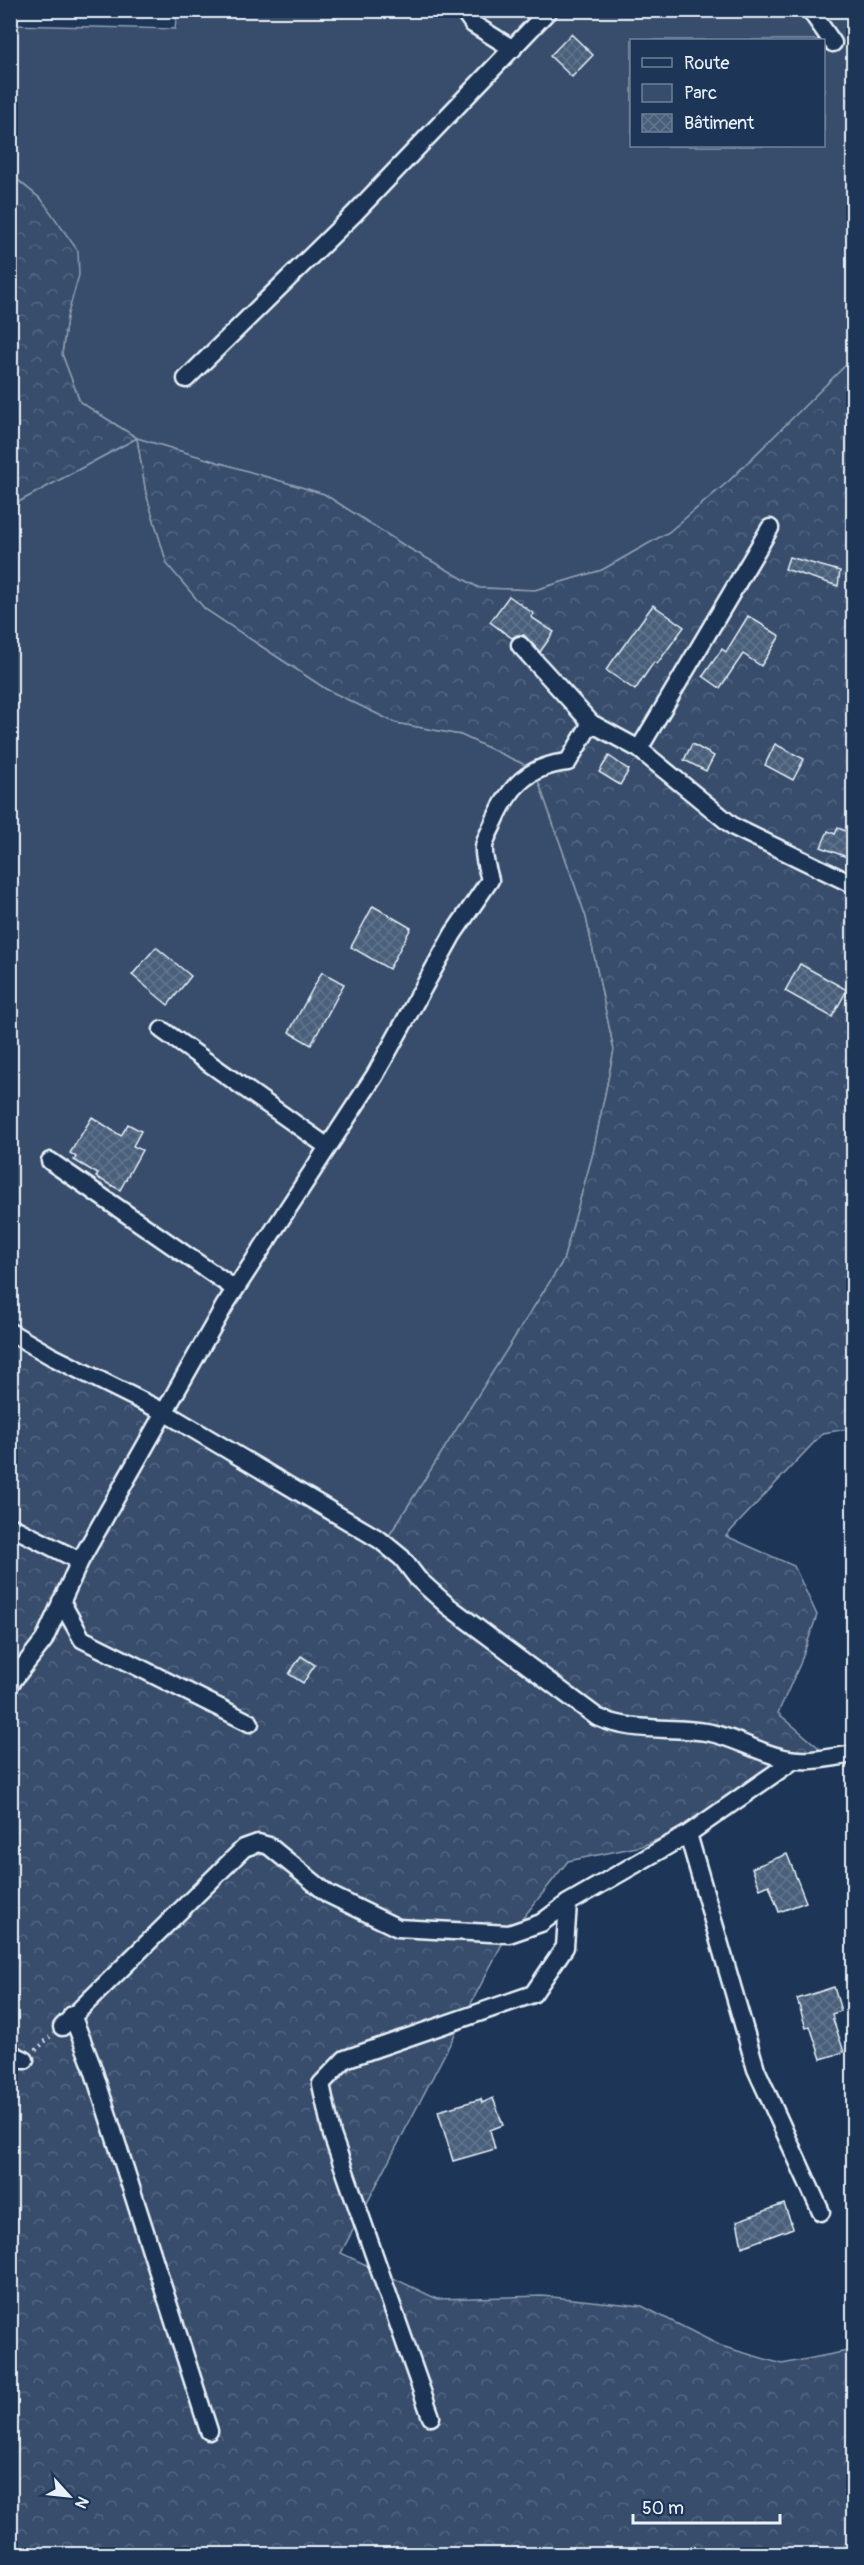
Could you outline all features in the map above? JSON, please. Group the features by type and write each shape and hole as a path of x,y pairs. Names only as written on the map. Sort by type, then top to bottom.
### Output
{"street":[{"path":"463,10 472,24 513,49"},
{"path":"186,379 354,214 549,10"},
{"path":"810,10 833,43"},
{"path":"639,749 770,528"},
{"path":"520,645 591,723 639,749 734,827 854,885"},
{"path":"10,1684 44,1640 80,1561 235,1289 375,1075 453,934 490,880 484,848 504,802 513,788 534,770 568,762 591,723"},
{"path":"162,1030 328,1147"},
{"path":"50,1161 235,1289"},
{"path":"10,1332 51,1356 164,1412 380,1540 402,1558 418,1579 448,1606 597,1717 615,1725 633,1728 706,1732 794,1760 854,1755"},
{"path":"10,1526 80,1561"},
{"path":"61,1601 82,1639 250,1723"},
{"path":"209,2431 92,2066 67,2021 244,1848 258,1843 269,1846 328,1894 398,1928 509,1934 541,1923 568,1903 688,1834 794,1760"},
{"path":"688,1834 756,2069 821,2212"},
{"path":"431,2417 332,2135 321,2084 345,2059 533,1994 565,1947 568,1903"}],"green space":[{"path":"177,10 853,11 853,358 729,481 669,532 602,570 535,590 479,588 405,546 324,494 137,438 80,402 62,354 67,317 42,200 11,174 11,25 175,29"},
{"path":"10,174 42,200 78,251 79,275 67,317 62,354 80,402 137,438 11,506"},
{"path":"853,358 853,1428 823,1433 726,1536 794,1566 817,1615 800,1664 778,1713 819,1748 740,1805 642,1846 568,1861 501,1946 341,2253 437,2299 542,2296 642,2306 721,2346 782,2364 853,2350 853,2554 11,2554 10,1798 16,1767 10,1728 11,1333 387,1539 563,1261 593,1153 614,1050 586,917 534,769 461,735 396,723 326,689 205,609 167,564 146,493 137,438 324,494 405,546 479,588 535,590 602,570 669,532 729,481"},
{"path":"137,438 146,493 167,564 205,609 326,689 396,723 461,735 534,769 586,917 614,1050 593,1153 563,1261 387,1539 11,1333 11,506"}],"building":[{"path":"571,34 593,55 572,77 550,56"},
{"path":"789,557 840,571 838,586 785,569"},
{"path":"509,596 534,614 531,617 554,632 540,652 524,635 512,638 490,622"},
{"path":"653,605 684,627 657,664 654,662 635,690 606,670"},
{"path":"748,616 780,636 761,666 743,654 720,688 703,676 722,649 726,652"},
{"path":"692,744 714,756 706,771 684,760"},
{"path":"775,744 804,759 793,780 765,765"},
{"path":"609,756 629,770 620,785 599,772"},
{"path":"838,828 854,834 854,860 821,847 828,831 835,834"},
{"path":"373,906 411,928 389,969 351,947"},
{"path":"156,947 191,976 168,1005 132,975"},
{"path":"800,964 847,990 832,1017 785,991"},
{"path":"322,972 344,984 311,1045 289,1032"},
{"path":"92,1117 121,1136 128,1124 141,1131 133,1146 142,1150 120,1190 96,1177 98,1174 74,1160 76,1157 70,1153"},
{"path":"301,1656 315,1665 303,1683 289,1674"},
{"path":"787,1854 806,1902 779,1912 769,1885 760,1889 752,1868"},
{"path":"834,1987 841,2011 832,2014 844,2052 821,2059 810,2026 806,2028 797,1999"},
{"path":"493,2098 503,2125 490,2130 495,2149 453,2161 438,2111 481,2099 482,2103"},
{"path":"784,2204 793,2228 742,2247 737,2221"}]}
